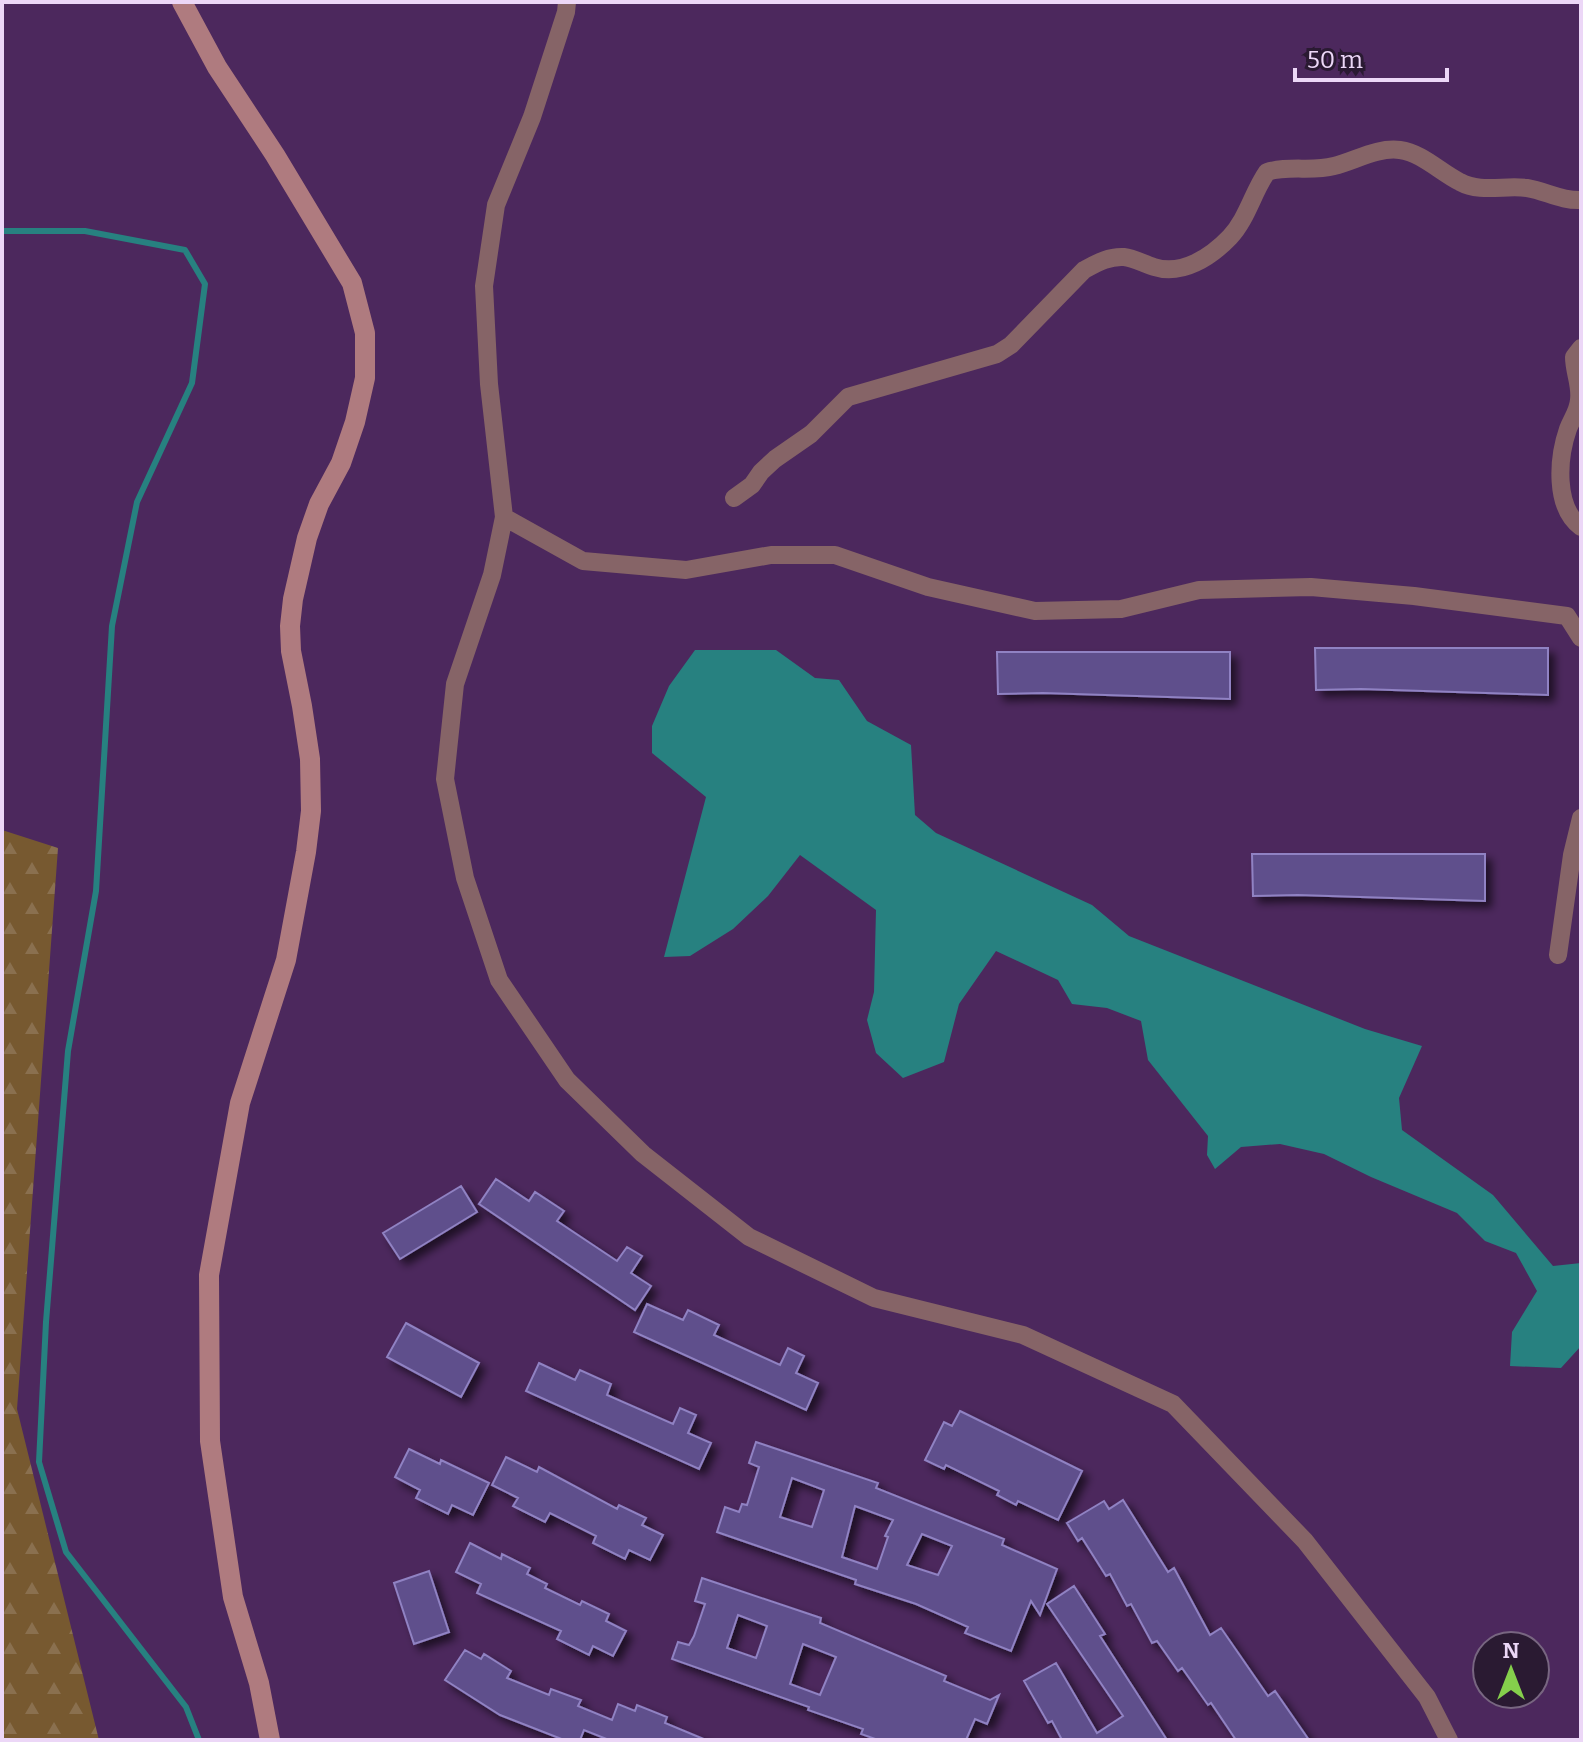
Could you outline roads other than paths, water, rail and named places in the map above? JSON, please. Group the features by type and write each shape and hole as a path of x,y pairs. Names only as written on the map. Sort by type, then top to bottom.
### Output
{"street":[{"path":"182,2 217,67 352,283 365,333 365,378 355,422 341,463 319,504 307,538 293,599 291,651 310,759 308,838 286,960 240,1103 209,1275 210,1441 233,1597 259,1683 270,1740"},
{"path":"567,2 532,117 496,205 484,286 489,384 504,517 492,575 455,684 445,779 465,878 499,980 567,1080 643,1154 749,1237 874,1298 1023,1335 1173,1404 1305,1541 1427,1697 1449,1740"},
{"path":"734,498 752,485 775,459 811,434 848,397 997,354 1011,345 1084,270 1099,262 1126,257 1155,268 1171,269 1199,263 1231,236 1267,172 1332,167 1372,153 1401,150 1426,161 1462,184 1525,188 1568,201 1581,200"},
{"path":"1581,348 1574,357 1579,386 1578,405 1568,429 1560,487 1564,505 1573,521 1581,527"},
{"path":"504,517 583,561 686,570 771,555 835,555 928,587 1035,611 1121,609 1199,590 1311,587 1414,596 1567,616 1581,638"},
{"path":"1558,955 1577,857 1581,818"}],"waterway":[{"path":"2,231 85,231 185,250 205,284 192,383 137,502 112,626 96,891 68,1051 46,1322 39,1462 66,1552 186,1707 199,1740"}]}
